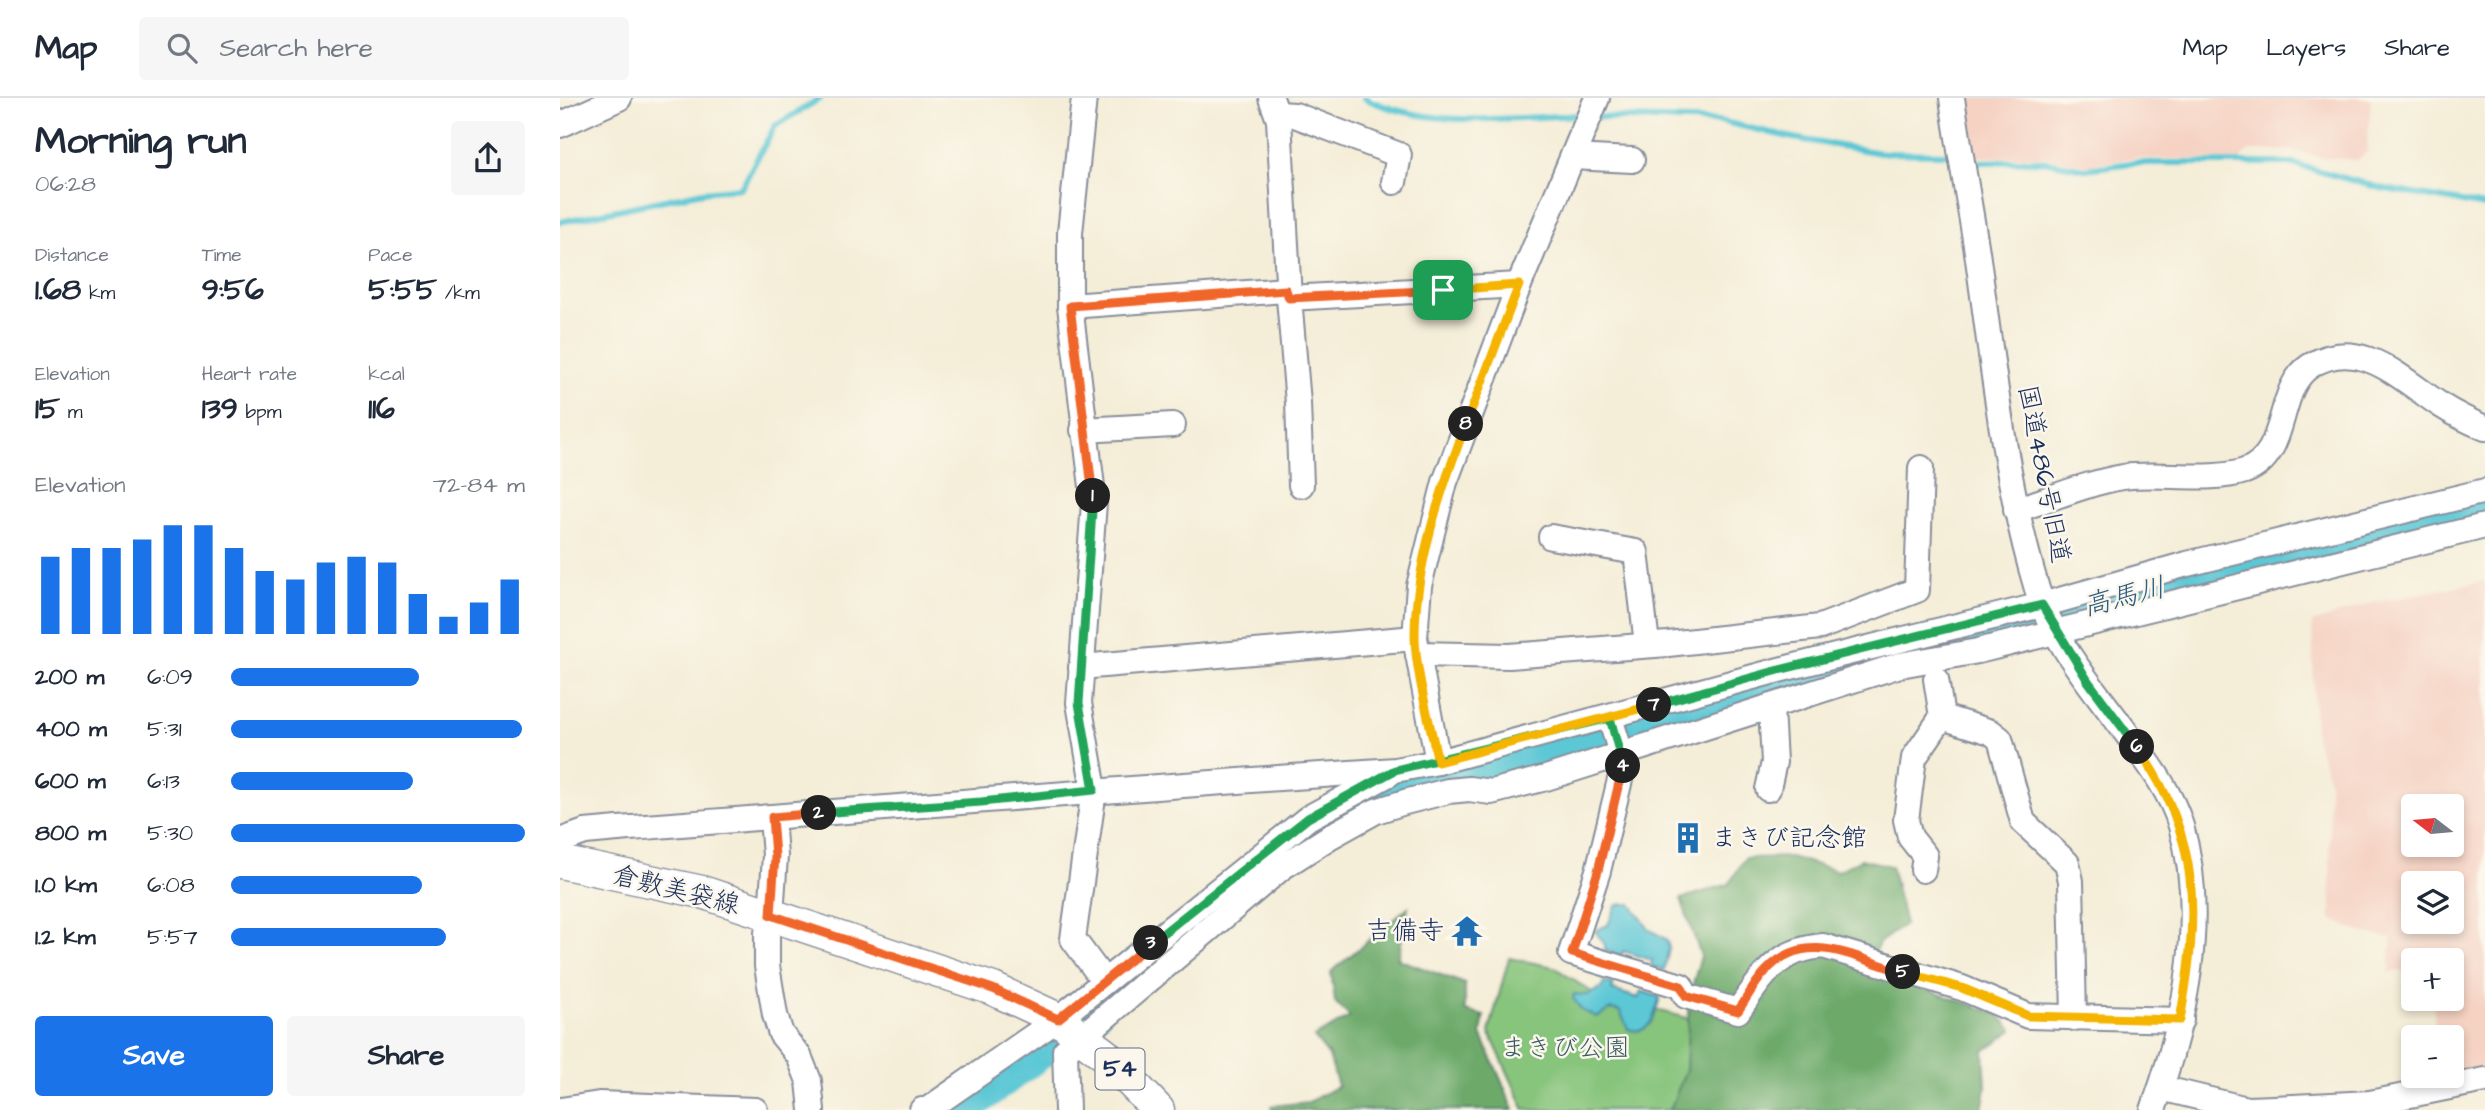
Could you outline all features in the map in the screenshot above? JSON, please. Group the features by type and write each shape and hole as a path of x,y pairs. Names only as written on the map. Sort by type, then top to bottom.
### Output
{"main road":[{"name":"倉敷美袋線","path":"560,862 702,892 993,989 1070,1028 1122,1071 1158,1110"}],"street":[{"path":"560,125 619,98"},
{"path":"1084,98 1070,233 1070,306 1094,503 1079,703 1094,790 1073,939 1104,981"},
{"name":"国道486号旧道","path":"1952,98 2016,510 2049,619 2165,789 2181,825 2192,901 2188,970 2180,1020 2157,1099"},
{"path":"1301,485 1298,402 1274,106 1399,156 1394,182"},
{"path":"1438,762 1417,646 1419,586 1445,482 1519,285 1593,110"},
{"path":"1572,157 1632,160"},
{"path":"1070,306 1519,285"},
{"path":"2016,510 2123,477 2227,474 2255,467 2266,457 2275,439 2296,382 2308,367 2327,358 2348,355 2370,358 2443,407 2485,428"},
{"path":"1083,430 1173,425"},
{"path":"1081,667 1417,646 1509,656 1820,627 1917,590 1921,468"},
{"path":"1936,679 1978,652 2049,619 2187,564 2485,491"},
{"path":"922,1110 927,1110 1070,1028 1281,868 1376,811 1448,791 1469,789 1491,792 1546,778 1615,735 1779,670 2049,619 2485,526"},
{"path":"1551,537 1636,552 1647,644"},
{"path":"560,841 586,832 981,802 1094,790 1395,770 1771,708 1900,665 1978,652"},
{"path":"1900,665 1906,676 1925,675 1936,679"},
{"path":"1923,870 1925,856 1910,837 1906,820 1913,758 1942,717 1936,679"},
{"path":"1768,789 1774,762 1771,708"},
{"path":"1942,717 1991,732 2000,739 2023,822 2067,863 2071,881 2074,1018"},
{"path":"1615,735 1623,763 1601,858 1572,953 1681,986 1686,996 1738,1011 1767,970 1801,948 1823,946 1962,988 2028,1016 2180,1020"},
{"path":"1067,1110 1065,1051 1070,1028 1104,981 1308,818 1395,770"},
{"path":"772,817 775,856 771,915 767,933 767,966 775,1015 781,1034 799,1056 809,1081 812,1110"},
{"path":"2157,1099 2247,1109 2370,1103 2461,1082 2485,1080"},
{"path":"561,1110 599,1104 755,1110"}],"shaded area":[{"path":"1963,98 2371,98 2367,152 2357,160 2325,158 2291,150 2249,151 2239,160 2133,158 2086,165 2047,157 1973,157"},
{"path":"2485,581 2485,1072 2464,1076 2464,1025 2435,1025 2434,1011 2464,1011 2464,948 2401,948 2401,971 2390,972 2391,938 2356,931 2331,919 2329,780 2315,736 2312,623 2372,603"}],"green space":[{"path":"1790,857 1838,871 1861,859 1891,866 1905,924 1879,943 1867,969 1998,1014 2013,1030 1984,1051 1986,1088 1982,1110 1670,1110 1686,1069 1689,998 1701,956 1681,899 1729,884 1745,858"},
{"path":"1408,907 1398,959 1465,984 1465,1011 1484,1016 1481,1034 1514,1110 1272,1110 1271,1106 1309,1102 1338,1086 1329,1056 1314,1037 1350,1017 1335,1002 1331,972"},
{"name":"まきび公園","path":"1509,958 1554,967 1593,993 1709,1024 1685,1110 1525,1110 1489,1032"}],"water":[{"path":"1631,904 1649,929 1667,940 1669,949 1664,970 1651,966 1652,960 1623,951 1621,956 1605,951 1605,945 1595,931 1608,925 1616,906"},
{"path":"1604,982 1613,984 1612,990 1638,998 1641,991 1660,997 1654,1017 1647,1027 1636,1031 1628,1029 1620,1011 1611,1009 1597,1017 1582,1011 1573,998 1574,994 1588,995 1602,987"}],"waterway":[{"path":"560,222 703,192 741,188 775,126 821,98"},
{"path":"1364,98 1390,108 1444,118 1500,119 1583,115"},
{"path":"1597,117 1720,121 1793,138 1881,153 1946,154"},
{"path":"1978,162 2043,161 2085,169 2132,163 2290,163 2380,188 2485,206"},
{"name":"高馬川","path":"1258,872 1332,819 1408,783 1552,751 1881,658 2097,606 2272,558 2485,507"},
{"name":"高馬川","path":"962,1110 1095,1011"}],"place":[{"name":"まきび記念館","path":"1688,838"},
{"name":"吉備寺","path":"1467,931"}],"route":[{"path":"1443,290 1289,298 1286,290 1070,306 1094,503 1079,703 1094,790 981,802 772,817 775,856 771,915 993,989 1058,1019 1308,818 1395,770 1438,762 1610,718 1623,763 1598,871 1572,953 1610,962 1681,986 1686,996 1738,1011 1767,970 1801,948 1823,946 1962,988 2028,1016 2180,1020 2187,983 2192,901 2189,861 2181,825 2165,789 2088,681 2055,631 2042,605 1779,670 1610,718 1524,740 1438,762 1415,638 1419,586 1445,482 1519,285 1443,290"}]}
